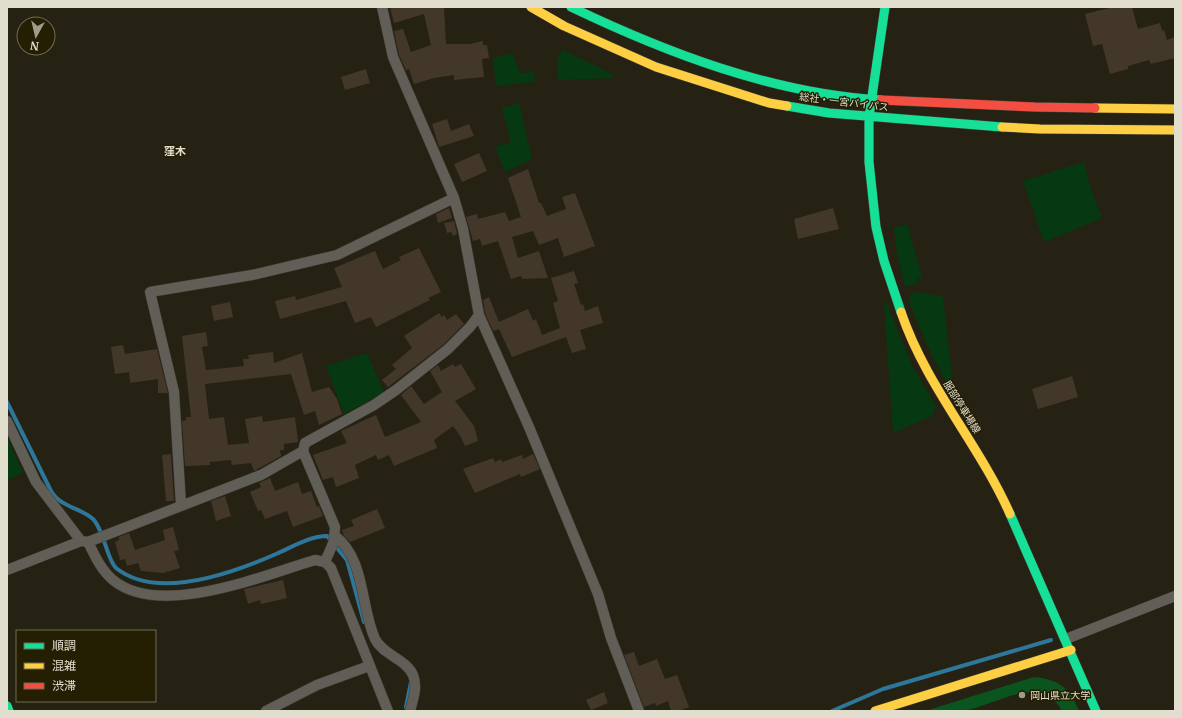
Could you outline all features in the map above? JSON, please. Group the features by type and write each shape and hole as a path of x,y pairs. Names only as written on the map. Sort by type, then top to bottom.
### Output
{"main road":[{"name":"総社・一宮バイパス","path":"530,7 564,26 656,67 699,82 770,103 829,113 869,117 1040,129 1175,130"},
{"name":"総社・一宮バイパス","path":"571,7 615,28 662,47 772,84 828,94 871,99 1035,107 1175,109"},
{"name":"服部停車場線","path":"884,7 869,117 870,162 876,227 893,290 907,329 926,369 999,489 1072,650 1096,711"},
{"path":"875,711 1072,650"},
{"path":"7,706 9,711"}],"street":[{"path":"382,7 393,57 454,198 463,229 478,315 529,427 598,594 611,638 639,711"},
{"path":"181,505 174,392 150,292 245,277 337,255 454,198"},
{"path":"325,562 333,540 334,527 303,451 305,443 374,405 396,390 448,349 470,327 478,315"},
{"path":"7,421 36,482 84,542 100,566 113,580 128,589 158,595 177,596 206,592 316,560 325,562 331,568 388,711"},
{"path":"7,570 102,536 261,475 303,451"},
{"path":"333,540 347,549 355,564 376,641 412,673 415,682 415,692 410,711"},
{"path":"1066,639 1175,596"},
{"path":"266,711 309,689 369,666"}],"green space":[{"path":"563,50 614,75 613,78 558,80 557,59"},
{"path":"512,53 520,73 534,72 535,82 496,86 493,58"},
{"path":"519,103 532,159 505,172 495,147 511,142 502,108"},
{"path":"1084,162 1091,190 1102,218 1044,242 1023,181"},
{"path":"907,224 922,277 917,278 918,284 905,286 897,253 894,228"},
{"path":"914,292 943,297 953,387 949,388 930,351 908,300"},
{"path":"886,301 912,366 937,408 932,412 934,415 893,433 884,302"},
{"path":"367,353 384,393 344,414 326,366"},
{"path":"7,437 23,473 7,480"},
{"path":"1034,677 1050,680 1062,686 1072,696 1079,711 1062,711 1053,699 1042,694 1029,692 1016,694 962,711 925,711"}],"building":[{"path":"390,7 444,7 446,44 470,44 483,41 483,45 487,45 489,58 482,59 484,77 454,80 454,75 434,78 414,84 409,69 406,70 399,55 394,31 403,29 411,52 431,45 424,14 394,23"},
{"path":"1113,7 1132,7 1138,29 1160,23 1167,40 1175,37 1175,58 1151,64 1149,60 1128,66 1128,69 1110,74 1102,44 1093,46 1085,14"},
{"path":"366,69 370,83 345,90 341,77"},
{"path":"447,119 451,131 469,124 474,136 439,147 432,124"},
{"path":"479,153 487,171 462,182 454,164"},
{"path":"528,169 539,203 541,203 547,216 566,209 562,197 575,193 595,246 564,257 558,238 539,245 533,231 512,237 518,258 539,251 548,278 522,279 521,276 511,279 498,241 482,246 480,239 473,241 466,217 477,214 478,219 505,212 509,221 521,217 508,178"},
{"path":"449,208 452,218 438,223 436,214"},
{"path":"833,208 839,229 798,239 794,219"},
{"path":"454,221 457,234 453,236 451,232 447,233 444,223"},
{"path":"419,248 441,292 428,298 430,300 376,327 371,317 355,323 346,301 280,319 275,301 295,296 296,300 342,287 334,268 375,251 383,269 401,260 399,257"},
{"path":"574,271 578,283 574,284 581,305 583,304 585,311 598,306 603,323 580,330 586,349 572,353 566,337 512,357 499,329 493,331 485,313 483,300 489,297 499,322 528,309 533,321 536,319 542,335 560,328 553,303 558,301 551,278"},
{"path":"230,302 233,317 214,321 211,306"},
{"path":"439,313 442,317 444,315 447,320 456,314 464,324 443,345 388,387 382,380 396,369 392,365 412,348 404,336"},
{"path":"206,332 208,346 202,347 206,370 244,366 243,359 249,359 248,355 273,352 274,363 302,353 312,392 329,387 337,399 342,414 319,425 315,411 304,415 291,374 205,384 209,419 224,417 228,445 249,443 245,419 262,416 263,422 295,417 298,442 284,444 284,450 280,450 281,456 254,471 251,463 232,465 231,460 210,462 210,465 185,466 182,421 186,420 186,417 191,417 182,336"},
{"path":"123,345 125,354 157,349 168,393 158,393 158,379 130,383 129,372 115,374 111,347"},
{"path":"453,364 455,367 461,364 476,389 455,401 474,426 478,441 465,446 461,437 453,426 434,440 437,448 394,466 389,455 378,460 376,455 355,465 359,478 336,487 333,477 323,480 313,455 347,443 341,431 376,415 385,437 421,422 401,395 411,386 424,404 442,392 430,371 438,365 441,371"},
{"path":"1072,376 1078,397 1038,409 1032,389"},
{"path":"171,454 174,501 166,501 162,455"},
{"path":"533,454 540,469 521,477 520,474 475,493 463,469 493,458 495,462 501,459 502,462 522,455 523,459"},
{"path":"270,478 275,491 298,482 302,494 311,491 317,507 319,506 323,516 293,527 287,511 265,519 261,510 258,511 250,492 261,487 259,483"},
{"path":"225,496 231,516 216,521 211,501"},
{"path":"377,509 385,528 350,542 344,536 342,530 354,526 351,520"},
{"path":"173,527 179,550 174,551 180,568 163,573 141,571 138,563 127,566 125,559 120,560 115,542 119,540 119,537 129,533 135,550 165,540 163,530"},
{"path":"283,580 287,598 261,604 260,600 248,604 244,589"},
{"path":"634,652 639,666 657,659 665,679 677,675 689,707 679,711 671,711 668,701 656,706 655,703 644,707 624,655"},
{"path":"604,692 608,703 591,710 586,700"}],"waterway":[{"path":"7,402 51,491 63,503 85,513 93,519 100,530 110,559 116,568 133,578 153,582 174,583 196,580 239,568 308,540 321,536 327,536 347,560 364,622"},
{"path":"832,711 883,689 1051,640"},
{"path":"406,707 411,682"}],"traffic: fast":[{"path":"571,7 607,24 683,55 761,80 841,96 881,100"},
{"path":"885,7 869,117 869,162 876,227 884,261 901,312"},
{"path":"787,106 829,113 1002,127"},
{"path":"1010,514 1096,711"},
{"path":"7,706 9,711"}],"traffic: slow":[{"path":"531,7 564,26 656,67 769,103 787,106"},
{"path":"1095,108 1175,109"},
{"path":"1002,127 1040,129 1175,130"},
{"path":"901,312 924,365 983,463 1010,514"},
{"path":"875,711 1071,650"}],"traffic: jam":[{"path":"881,100 1035,107 1095,108"}],"place":[{"name":"岡山県立大学","path":"1022,695"}],"district":[{"name":"窪木","path":"175,151"}]}
